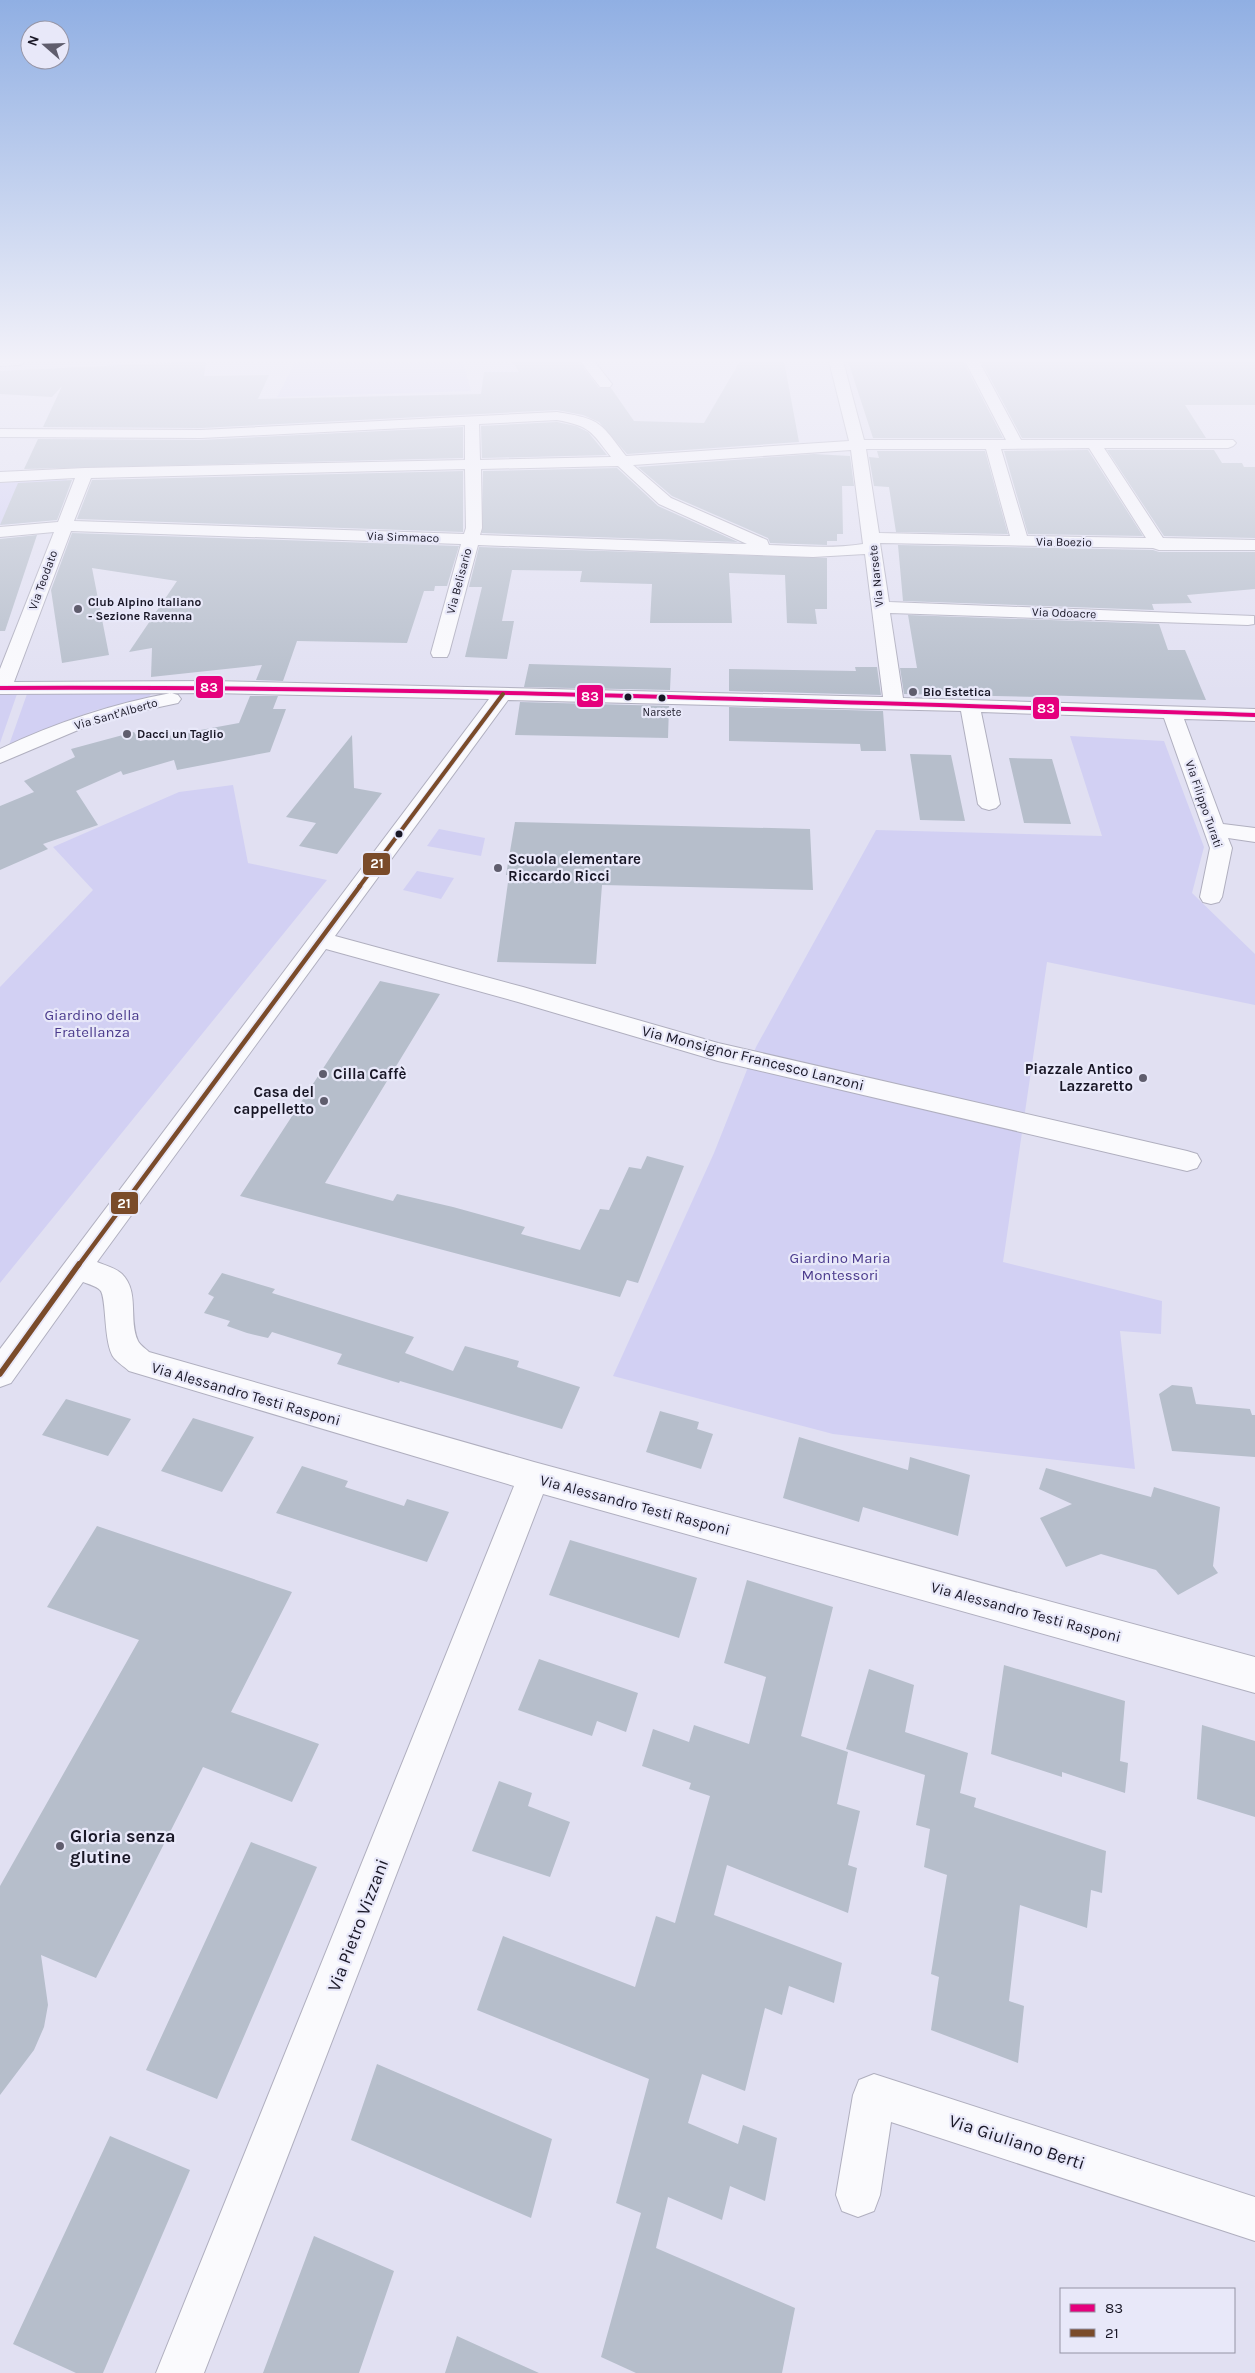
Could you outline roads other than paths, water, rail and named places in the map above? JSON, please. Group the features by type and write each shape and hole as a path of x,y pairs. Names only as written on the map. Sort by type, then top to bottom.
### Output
{"street":[{"path":"0,478 85,473 155,472"},
{"name":"Via Belisario","path":"440,653 474,528 473,472"},
{"path":"632,472 665,501 777,550"},
{"name":"Via Narsete","path":"862,472 873,543 879,606 894,704"},
{"path":"1000,472 1020,541"},
{"path":"1112,472 1160,545"},
{"name":"Via Teodato","path":"1,688 85,473"},
{"name":"Via Simmaco","path":"0,532 64,526 777,550 806,553 876,570"},
{"name":"Via Boezio","path":"873,543 1020,541 1160,545 1255,545"},
{"name":"Via Simmaco","path":"806,553 873,543"},
{"name":"Via Odoacre","path":"879,606 1248,620"},
{"name":"Via Sant'Alberto","path":"1,688 212,687 267,690 503,694 1255,715"},
{"name":"Via Sant'Alberto","path":"0,757 62,729 151,702 267,690"},
{"path":"0,1374 78,1266 503,694"},
{"path":"970,706 989,804"},
{"name":"Via Filippo Turati","path":"1172,713 1222,848 1211,897"},
{"path":"1215,830 1255,835"},
{"name":"Via Monsignor Francesco Lanzoni","path":"321,940 523,995 718,1052 1187,1161"},
{"name":"Via Alessandro Testi Rasponi","path":"78,1266 111,1282 118,1294 119,1322 125,1349 140,1362 534,1477 1255,1675"},
{"name":"Via Pietro Vizzani","path":"180,2373 534,1477"},
{"name":"Via Giuliano Berti","path":"858,2195 874,2095 1255,2219"}],"place":[{"name":"Club Alpino Italiano - Sezione Ravenna","path":"78,609"},
{"name":"Bio Estetica","path":"913,692"},
{"name":"Narsete","path":"662,698"},
{"name":"Dacci un Taglio","path":"127,734"},
{"name":"Scuola elementare Riccardo Ricci","path":"498,868"},
{"name":"Cilla Caffè","path":"323,1074"},
{"name":"Piazzale Antico Lazzaretto","path":"1143,1078"},
{"name":"Casa del cappelletto","path":"324,1101"},
{"name":"Gloria senza glutine","path":"60,1846"}],"park label":[{"name":"Giardino della Fratellanza","path":"92,1024"},
{"name":"Giardino Maria Montessori","path":"840,1266"}]}
